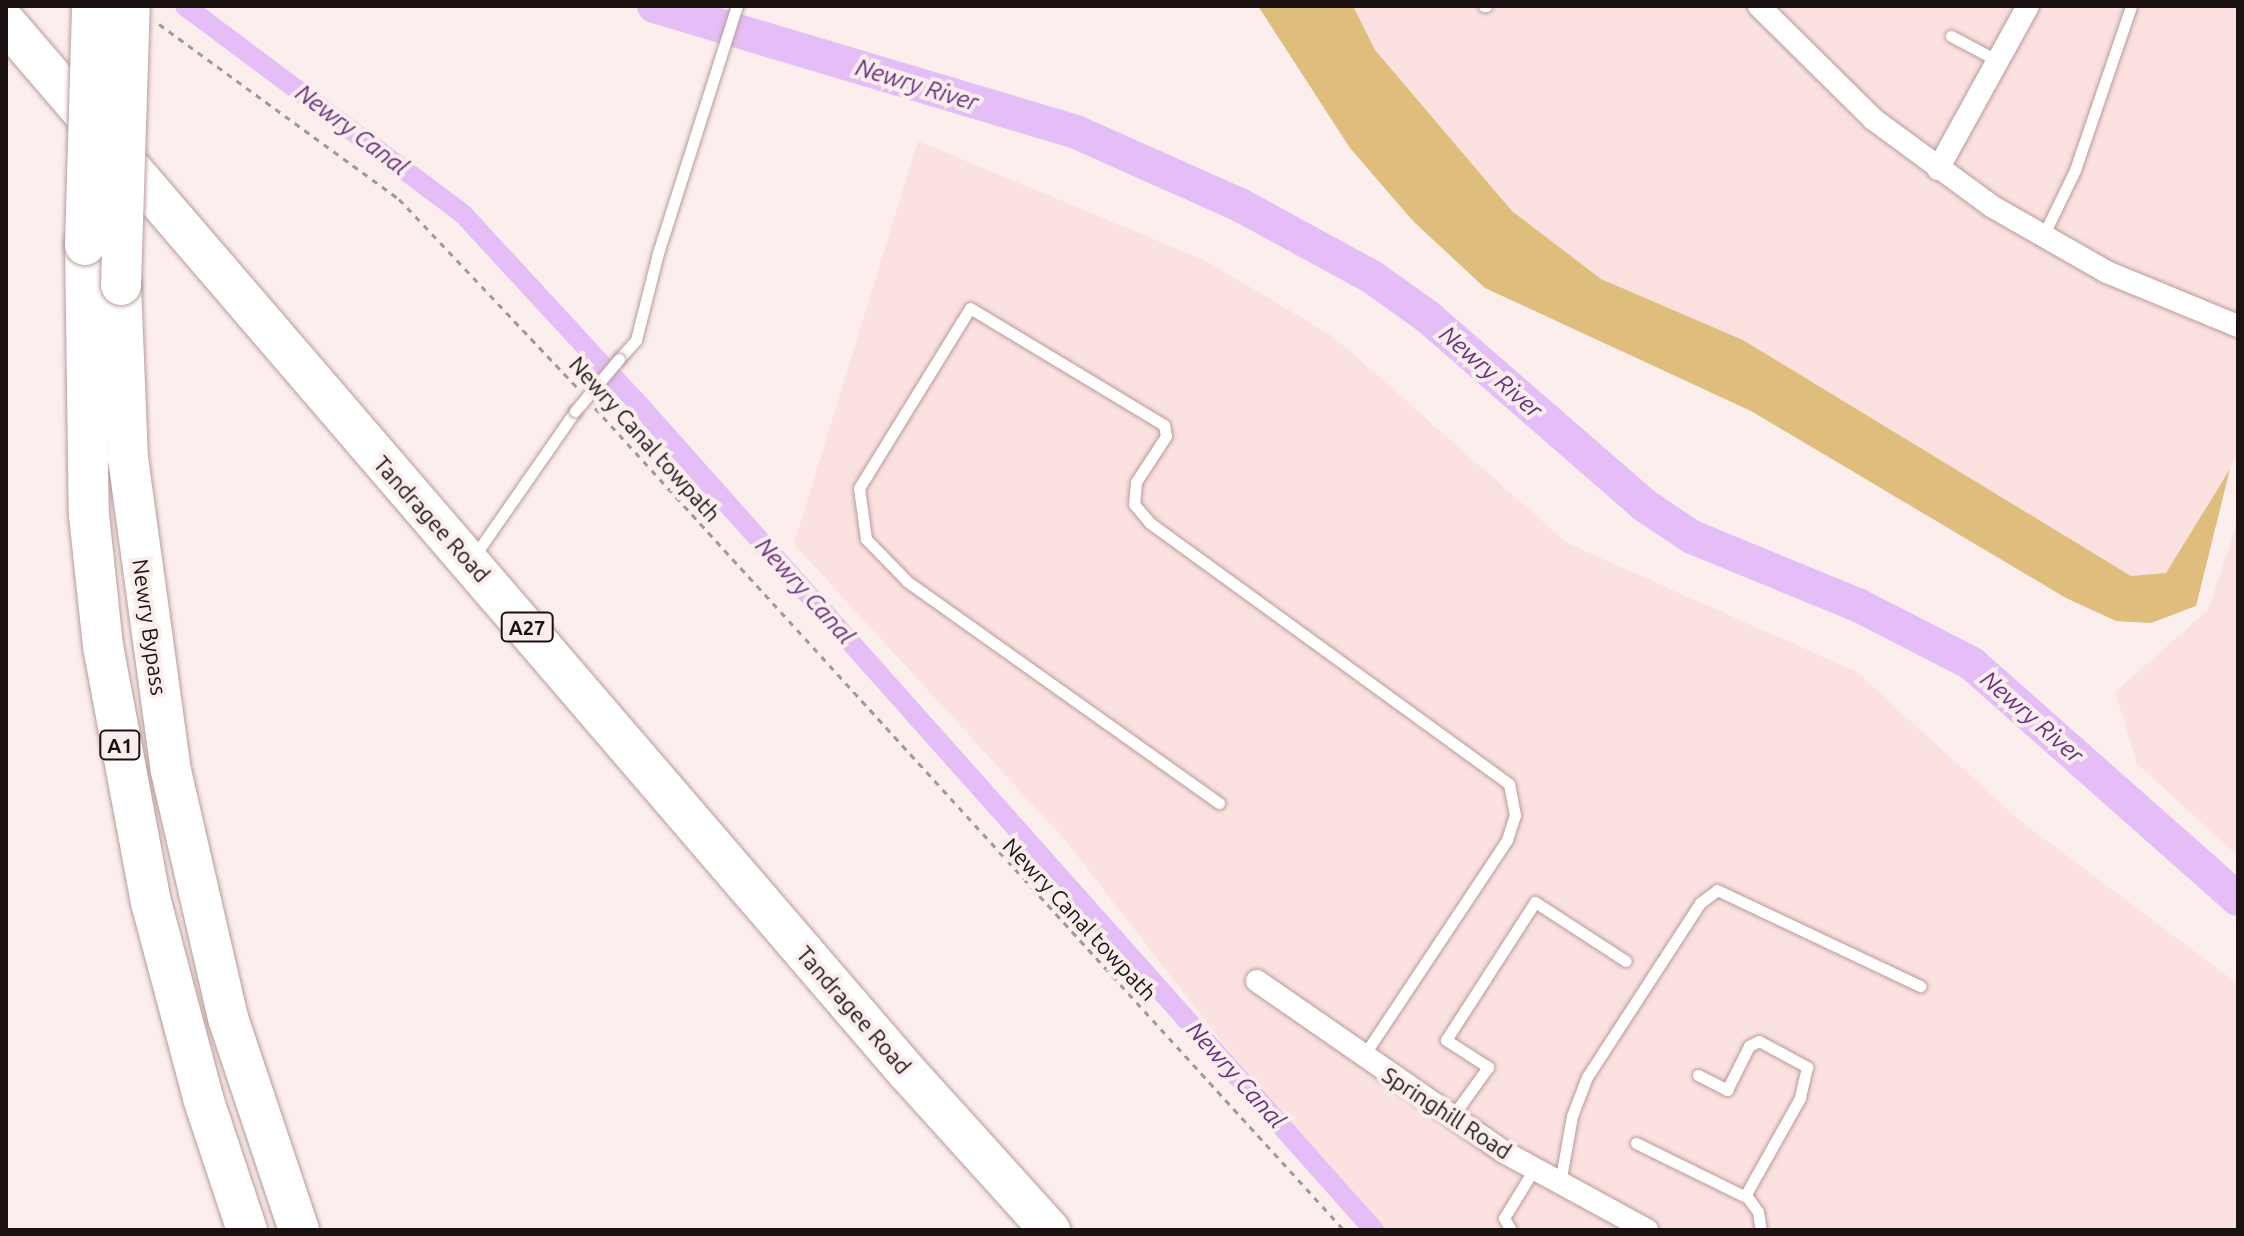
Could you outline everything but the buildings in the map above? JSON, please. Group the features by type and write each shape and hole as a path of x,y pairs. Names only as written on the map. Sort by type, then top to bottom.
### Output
{"highway":[{"name":"A1","path":"92,6 85,245 89,515 103,646 154,916 203,1098 247,1230"},
{"name":"Newry Bypass","path":"138,11 121,285 128,458 171,771 228,1018 299,1230"},
{"name":"Tandragee Road","path":"6,23 908,1073 1050,1230"}],"street":[{"path":"1759,6 1873,119 1938,169 2043,236 2150,293 2238,326"},
{"path":"1938,169 2028,6"},
{"name":"Springhill Road","path":"1257,981 1452,1117 1534,1169 1647,1230"}],"lane":[{"path":"471,562 575,411 636,340 737,6"},
{"path":"2043,236 2075,170 2131,6"},
{"path":"1951,36 1998,61"},
{"path":"1219,803 907,581 866,539 859,488 970,308 1164,425 1166,436 1136,482 1134,504 1150,523 1509,784 1515,815 1507,840 1363,1057"},
{"path":"1560,1183 1572,1116 1587,1077 1700,903 1717,890 1920,986"},
{"path":"1452,1117 1488,1067 1446,1040 1535,902 1626,961"},
{"path":"1698,1075 1727,1090 1749,1046 1759,1041 1807,1067 1800,1098 1745,1196"},
{"path":"1636,1143 1745,1196 1758,1212 1761,1230"},
{"path":"1507,1228 1504,1218 1509,1204 1534,1169"}],"path":[{"name":"Newry Canal towpath","path":"138,11 355,165 438,235 1344,1230"}],"shaded area":[{"path":"1258,6 1353,6 1375,50 1512,211 1601,279 1743,340 2131,576 2166,573 2230,469 2196,606 2151,623 2116,621 2066,598 1751,411 1485,288 1413,221 1350,148"},
{"path":"1353,6 2238,6 2238,455 2166,574 2131,576 1743,340 1601,279 1512,211 1375,50"},
{"path":"918,141 1206,261 1334,337 1567,543 1857,672 2019,820 2238,984 2238,1230 1383,1230 1225,1046 1065,840 794,544"},
{"path":"2238,520 2238,856 2137,764 2115,692 2208,610"}],"waterway":[{"name":"Newry Canal","path":"185,6 463,214 634,399 1374,1230"},
{"name":"Newry River","path":"654,6 1076,132 1240,205 1372,277 1428,317 1644,505 1692,537 1858,605 1971,663 2238,899"}]}
